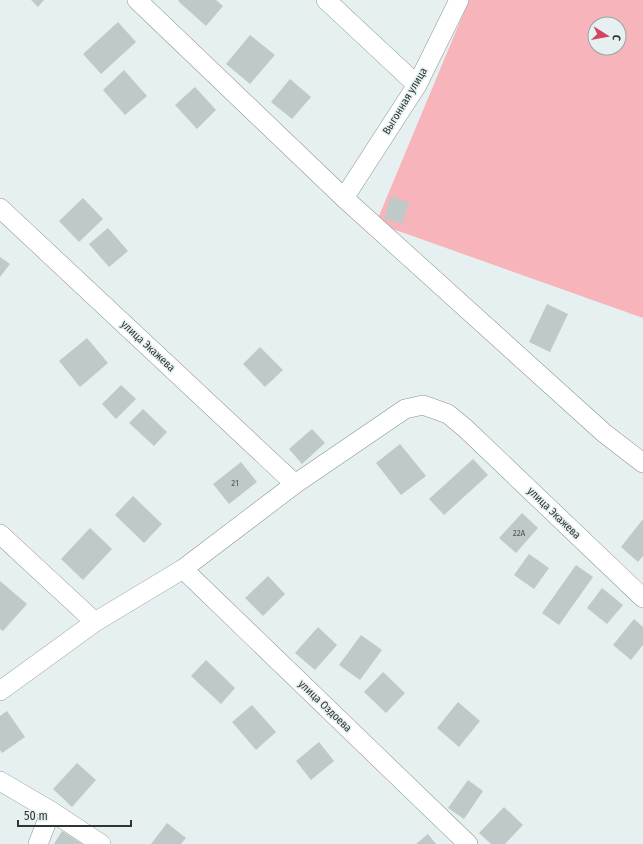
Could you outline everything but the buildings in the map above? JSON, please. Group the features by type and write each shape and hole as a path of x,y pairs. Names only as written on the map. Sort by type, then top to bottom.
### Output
{"street":[{"path":"137,0 344,198 604,433 643,463"},
{"path":"326,0 417,85"},
{"name":"Выгонная улица","path":"344,198 417,85 459,0"},
{"name":"улица Экажева","path":"0,208 296,484"},
{"name":"улица Экажева","path":"0,691 95,622 183,569 296,484 405,410 423,405 448,414 465,428 643,598"},
{"path":"0,534 95,622"},
{"name":"улица Оздоева","path":"183,569 468,844"},
{"path":"0,781 51,811 101,844"},
{"path":"38,844 51,811"}],"shaded area":[{"path":"469,0 643,0 643,318 376,223"}]}
